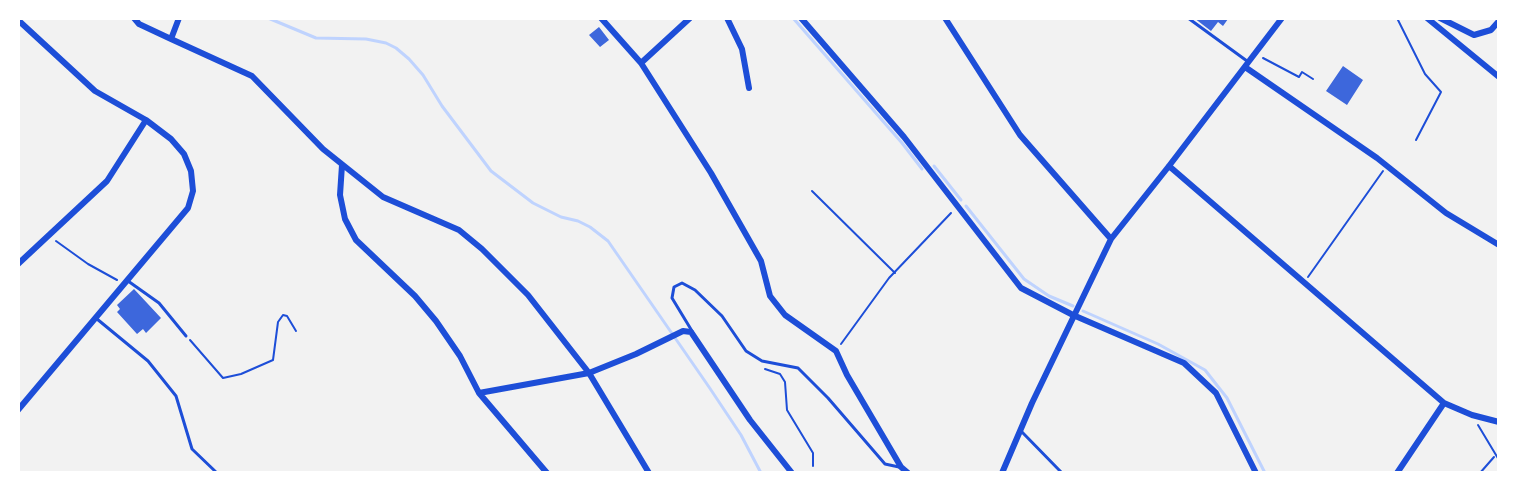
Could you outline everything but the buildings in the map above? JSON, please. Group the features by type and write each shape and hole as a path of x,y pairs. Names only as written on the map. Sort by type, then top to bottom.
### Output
{"street":[{"path":"134,18 139,24 252,76 322,149 383,197 459,230 482,249 528,295 589,373 650,473"},
{"path":"171,39 179,18"},
{"path":"601,18 641,63 711,173 761,261 770,296 786,315 836,351 847,375 901,467 908,473"},
{"path":"641,63 690,18"},
{"path":"727,18 742,49 749,87"},
{"path":"801,18 904,137 1021,288 1073,315 1184,363 1216,393 1256,473"},
{"path":"945,18 1020,135 1111,239"},
{"path":"1002,473 1073,315 1111,239 1282,18"},
{"path":"1427,18 1499,77"},
{"path":"1440,18 1474,35 1491,30 1499,21"},
{"path":"18,20 95,91 146,120 171,139 184,154 191,171 193,191 188,208 97,319 18,410"},
{"path":"1247,64 1387,165 1446,213 1499,245"},
{"path":"18,264 107,181 146,120"},
{"path":"342,165 340,195 345,219 356,240 415,296 436,321 460,356 479,393 547,473"},
{"path":"1169,166 1444,403 1472,415 1499,422"},
{"path":"479,393 589,373 681,332 691,332 750,420 792,473"},
{"path":"1397,473 1444,403"}],"lane":[{"path":"1188,18 1247,64"},
{"path":"127,283 159,303 186,336"},
{"path":"702,348 672,297 674,286 682,283 695,290 722,316 746,351 762,361 798,368 828,398 885,464 901,467"},
{"path":"97,319 148,361 176,396 192,448 217,473"},
{"path":"1021,430 1062,473"}],"path":[{"path":"1397,18 1425,74 1441,92 1416,140"},
{"path":"1255,54 1299,76 1302,72 1313,80"},
{"path":"1304,281 1387,165"},
{"path":"812,191 895,273"},
{"path":"836,351 895,273 958,206"},
{"path":"49,236 88,264 127,283"},
{"path":"186,336 223,378 241,374 273,360 279,322 283,315 287,316 296,331"},
{"path":"762,361 764,368 780,375 785,382 788,410 794,424 813,453 813,466"},
{"path":"1472,415 1499,460"},
{"path":"1480,473 1495,456"}],"waterway":[{"path":"268,18 316,38 366,39 386,43 396,48 423,75 442,106 491,171 533,203 561,217 590,227 608,241 741,435 761,473"},
{"path":"793,18 922,169"},
{"path":"934,166 961,200"},
{"path":"966,206 1024,279 1049,296 1073,306"},
{"path":"1083,311 1158,344 1205,370 1227,398 1265,473"}]}
